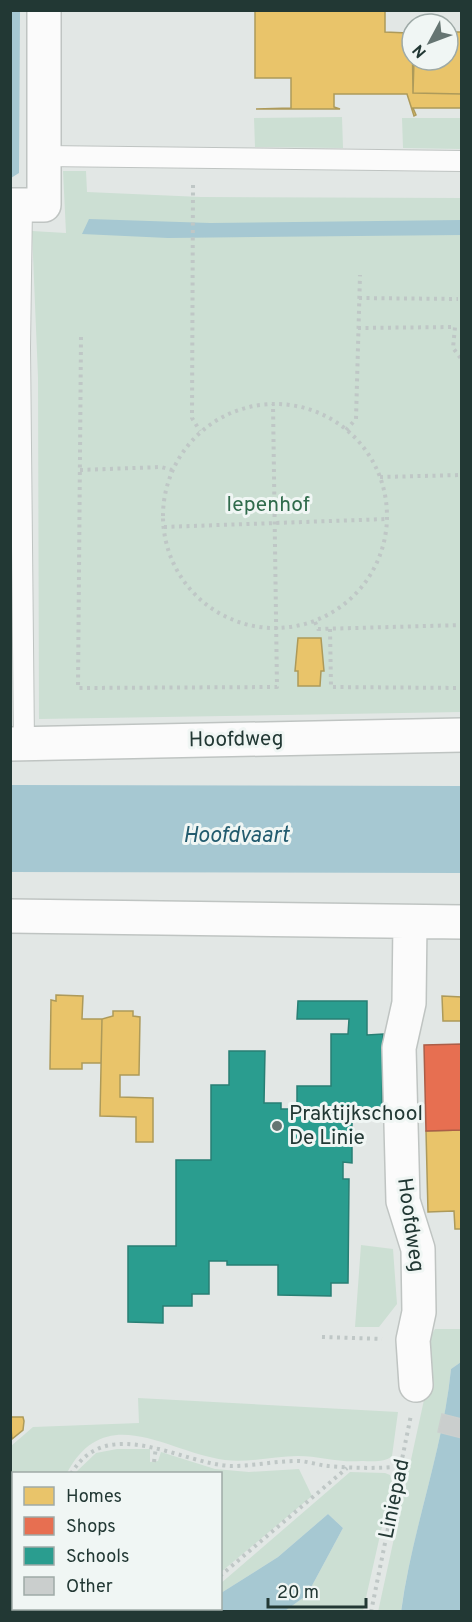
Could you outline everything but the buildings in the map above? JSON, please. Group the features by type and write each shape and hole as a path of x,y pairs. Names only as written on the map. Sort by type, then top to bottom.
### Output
{"street":[{"path":"16,205 44,205 44,10"},
{"name":"Hoofdweg","path":"17,744 462,735"},
{"path":"10,916 462,922"},
{"name":"Hoofdweg","path":"410,922 410,1003 399,1048 403,1201 418,1249 419,1312 413,1340 416,1385"}],"lane":[{"path":"44,156 462,161"},
{"path":"16,205 20,358 17,744"}],"path":[{"path":"193,206 192,418 200,431"},
{"path":"346,430 356,419 360,275"},
{"path":"360,298 458,299"},
{"path":"358,328 455,327 453,348 462,360"},
{"path":"81,338 78,688 277,687 273,404"},
{"path":"265,403 303,406 336,421 362,444 380,477 388,510 384,545 370,577 346,604 315,622 277,629 239,623 205,605 180,576 165,541 162,502 172,470 200,431 228,413 265,403"},
{"path":"80,470 161,467 172,470"},
{"path":"380,477 462,475"},
{"path":"164,527 387,519"},
{"path":"462,582 462,662"},
{"path":"315,622 318,629 461,625"},
{"path":"330,629 331,687 462,688"},
{"path":"322,1337 413,1340"},
{"name":"Liniepad","path":"371,1611 402,1466 416,1385"},
{"path":"72,1472 79,1461 95,1448 117,1445 156,1447 230,1466 298,1461 347,1467 402,1466"},
{"path":"154,1462 156,1447"},
{"path":"222,1574 347,1467"}],"green space":[{"path":"342,117 343,148 255,147 254,118"},
{"path":"402,118 461,118 461,149 403,148"},
{"name":"Iepenhof","path":"63,171 86,171 87,192 201,197 461,198 461,712 39,719 38,377 32,231 66,233"},
{"path":"361,1245 393,1249 397,1304 379,1327 355,1327"},
{"path":"435,1329 461,1329 461,1362 451,1369 435,1460 412,1551 401,1611 378,1612 427,1386 427,1342"},
{"path":"138,1398 398,1412 392,1456 386,1460 345,1461 298,1456 234,1461 203,1456 139,1436 119,1435 100,1439 83,1451 68,1472 12,1472 11,1594 11,1446 33,1427 139,1423"},
{"path":"117,1449 150,1449 150,1462 158,1461 161,1452 215,1469 249,1472 299,1469 312,1496 222,1571 222,1472 76,1472 96,1453"},
{"path":"350,1472 390,1475 392,1482 363,1611 285,1611 307,1595 343,1528 328,1514 278,1557 222,1592 222,1582"},
{"path":"12,1605 12,1610 78,1610 11,1612 10,1606"}],"water":[{"path":"11,10 20,11 19,173 11,178"},
{"path":"89,219 210,223 461,220 462,235 168,238 82,234"},
{"name":"Hoofdvaart","path":"11,785 461,786 461,873 11,872"},
{"path":"461,1362 461,1611 401,1612 412,1551 441,1430 451,1369"},
{"path":"328,1514 343,1528 307,1595 285,1611 191,1611 222,1610 222,1592 278,1557"},
{"path":"75,1610 146,1610 143,1612 67,1611"}],"place":[{"name":"Praktijkschool De Linie","path":"277,1126"}]}
